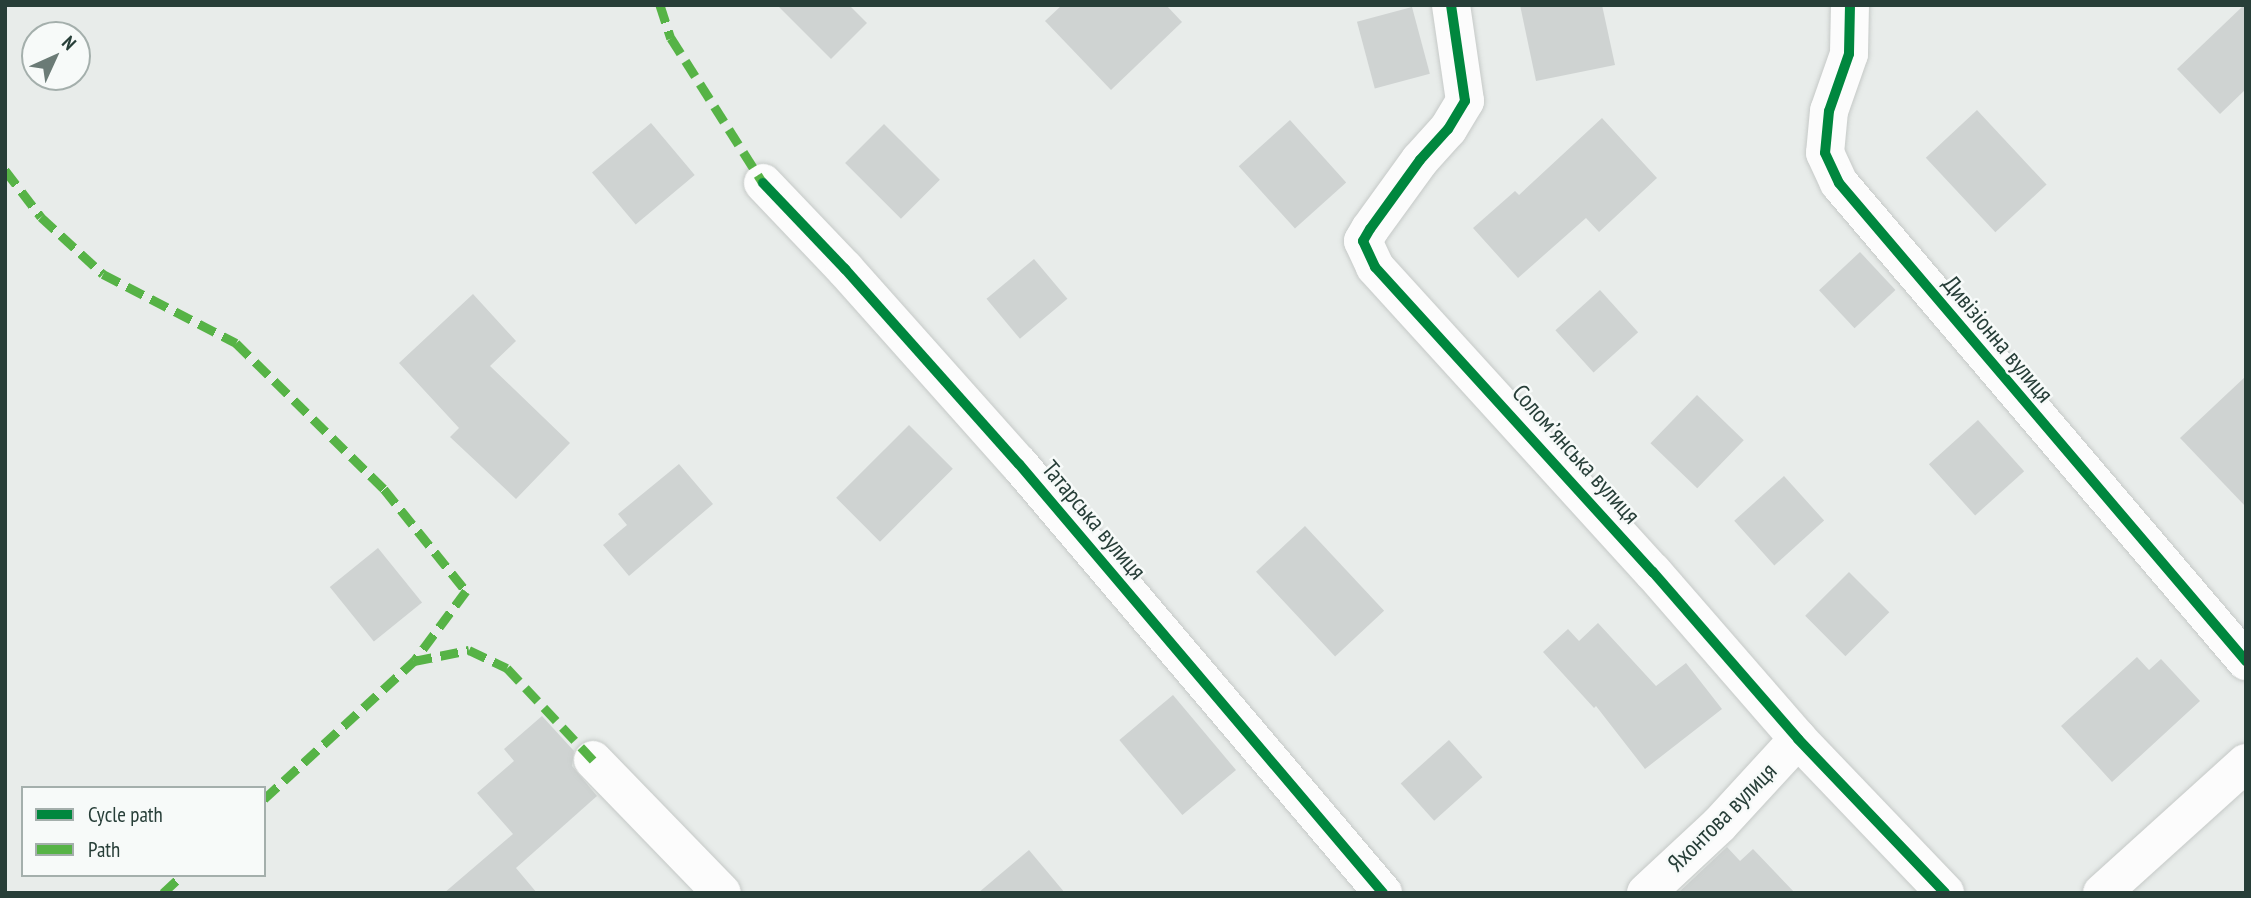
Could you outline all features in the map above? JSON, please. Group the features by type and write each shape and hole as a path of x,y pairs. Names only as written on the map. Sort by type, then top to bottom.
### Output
{"street":[{"name":"Соломʼянська вулиця","path":"1451,5 1465,101 1448,130 1384,205 1363,241 1383,275 1653,572 1798,739 1945,893"},
{"name":"Дивізіонна вулиця","path":"1850,5 1849,54 1829,111 1825,153 1839,183 2246,661"},
{"name":"Татарська вулиця","path":"762,183 845,269 1019,464 1383,893"},
{"name":"Яхонтова вулиця","path":"1646,893 1719,825 1798,739"},
{"path":"593,760 707,888"},
{"path":"2102,893 2246,763"}],"building":[{"path":"777,5 849,5 867,23 831,59"},
{"path":"1062,5 1166,5 1182,22 1111,90 1045,21"},
{"path":"1520,5 1602,5 1615,65 1536,81"},
{"path":"2244,5 2246,89 2220,114 2177,69"},
{"path":"1412,7 1430,74 1375,88 1357,22"},
{"path":"1977,110 2047,185 1995,232 1926,158"},
{"path":"1602,118 1657,178 1599,232 1586,218 1518,278 1473,228 1515,191 1519,195"},
{"path":"1290,120 1346,182 1295,229 1239,166"},
{"path":"651,123 695,175 636,225 592,172"},
{"path":"884,124 940,180 901,219 845,163"},
{"path":"1860,252 1895,290 1855,328 1819,290"},
{"path":"1034,259 1067,299 1020,339 987,299"},
{"path":"1600,290 1638,332 1594,373 1555,330"},
{"path":"473,294 516,341 490,366 570,443 516,499 450,437 459,428 399,363"},
{"path":"2246,376 2246,507 2180,438"},
{"path":"1697,395 1744,440 1697,488 1650,443"},
{"path":"1978,420 2024,471 1975,515 1929,464"},
{"path":"909,425 953,469 880,542 836,498"},
{"path":"679,464 713,504 629,576 603,545 627,525 618,514"},
{"path":"1784,476 1824,521 1774,565 1734,521"},
{"path":"1305,526 1384,611 1335,657 1256,572"},
{"path":"378,548 422,602 374,641 330,587"},
{"path":"1849,572 1889,612 1845,656 1805,616"},
{"path":"1598,623 1656,686 1686,663 1722,709 1645,769 1596,706 1594,708 1543,652 1568,629 1579,641"},
{"path":"2137,657 2149,670 2161,659 2200,701 2112,782 2061,726"},
{"path":"1173,695 1236,770 1182,815 1119,740"},
{"path":"542,716 574,751 572,766 597,796 516,868 537,893 444,893 513,834 477,793 514,761 504,749"},
{"path":"1449,740 1482,777 1434,821 1401,783"},
{"path":"1727,847 1740,861 1753,849 1795,893 1678,893"},
{"path":"1029,850 1065,893 978,893"}],"marked path":[{"path":"660,5 671,38 763,183"},
{"path":"5,170 41,217 103,274 236,343 384,489 466,591 414,661 469,650 507,668 593,760"},
{"path":"266,797 414,661"},
{"path":"163,893 180,877"}],"cycle path":[{"path":"1451,5 1465,101 1448,129 1420,160 1363,241 1375,267 1653,572 1798,739 1945,893"},
{"path":"1850,5 1849,54 1829,111 1825,153 1839,183 2246,661"},
{"path":"763,183 845,269 1019,464 1383,893"}]}
